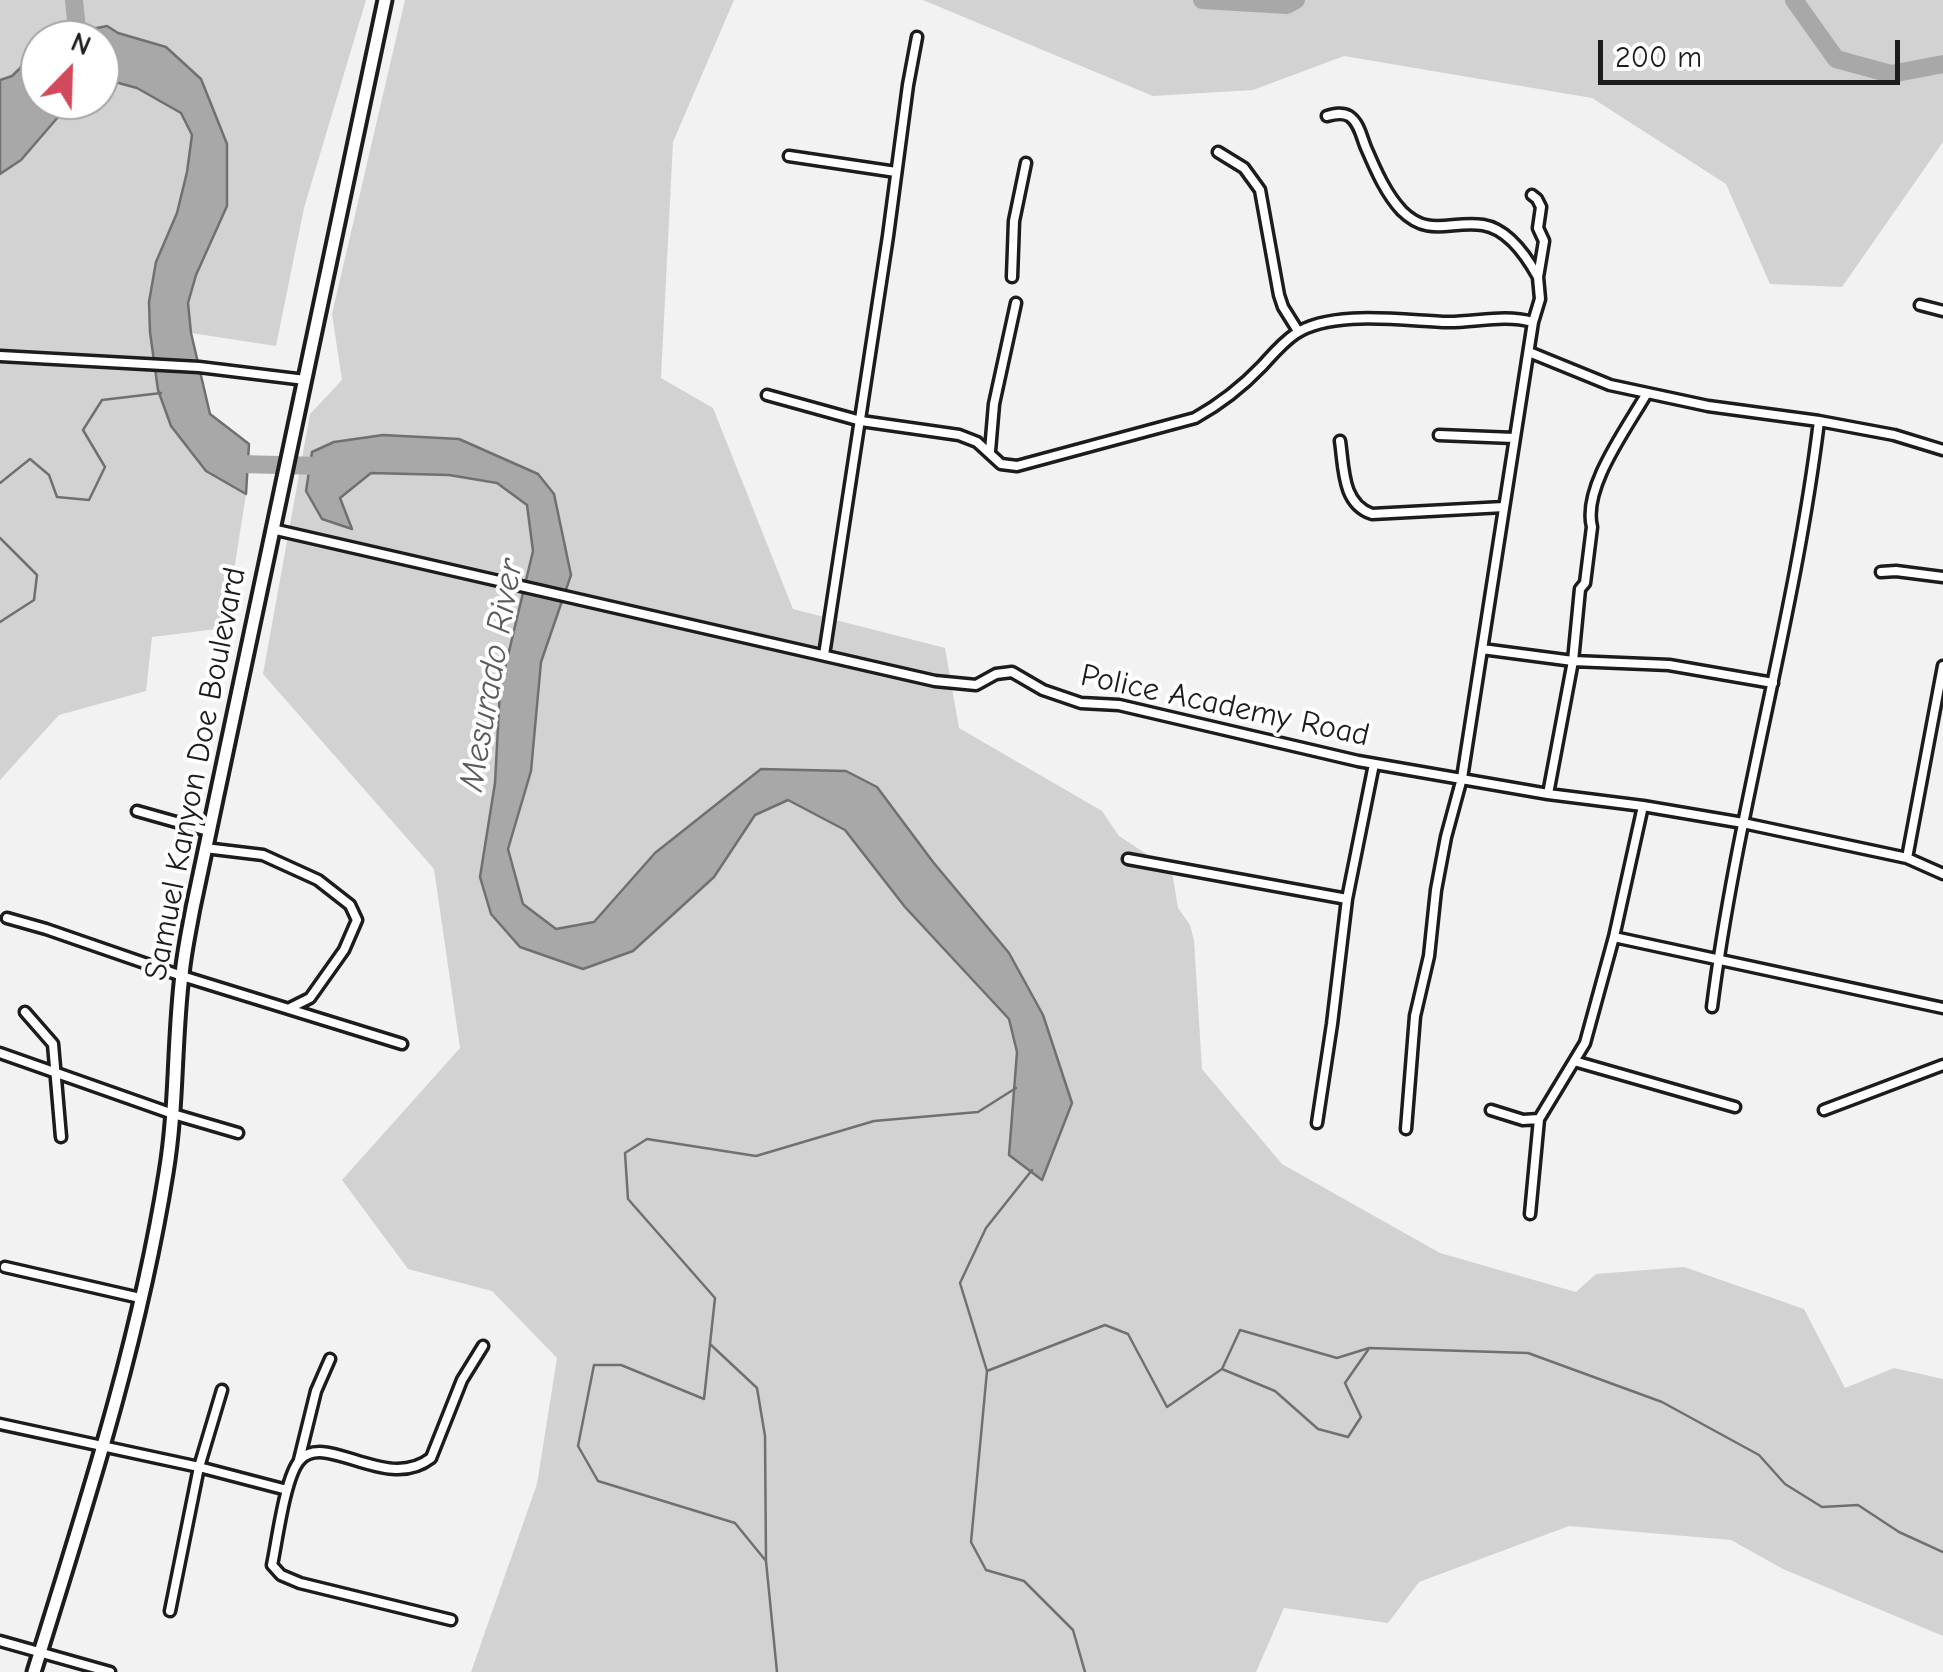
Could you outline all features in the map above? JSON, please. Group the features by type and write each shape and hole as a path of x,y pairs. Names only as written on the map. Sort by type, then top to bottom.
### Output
{"street":[{"name":"Samuel Kanyon Doe Boulevard","path":"34,1672 104,1448 140,1298 166,1173 182,976 204,848 385,0"},
{"path":"824,655 917,37"},
{"path":"1327,116 1338,113 1358,125 1364,146 1387,190 1405,214 1428,227 1482,224 1497,230 1521,250 1538,277"},
{"path":"1218,152 1244,168 1260,190 1279,295 1298,331"},
{"path":"788,156 896,172"},
{"path":"1012,278 1014,221 1026,163"},
{"path":"1406,1129 1416,1016 1429,956 1436,890 1462,778 1514,438 1540,299 1538,277 1544,240 1538,228 1541,207 1532,195"},
{"path":"990,451 994,404 1016,303"},
{"path":"1920,305 1943,311"},
{"path":"767,394 860,421 959,435 977,442 1001,464 1017,466 1195,418 1243,384 1298,331 1334,321 1377,318 1450,322 1503,317 1533,322"},
{"path":"1530,352 1610,385 1708,406 1819,421 1943,450"},
{"path":"0,356 199,367 305,380"},
{"path":"1548,794 1572,661 1580,589 1585,583 1592,491 1647,393"},
{"path":"1712,1007 1743,823 1809,499 1819,421"},
{"path":"1439,435 1514,438"},
{"path":"1340,440 1348,492 1360,510 1372,514 1504,507"},
{"name":"Police Academy Road","path":"272,529 935,681 976,685 996,674 1012,672 1043,690 1082,703 1119,706 1374,764 1743,823 1907,858 1943,874"},
{"path":"1881,572 1943,577"},
{"path":"1482,649 1572,661 1669,665 1772,683"},
{"path":"1907,858 1943,666"},
{"path":"1317,1124 1347,899 1374,764"},
{"path":"1530,1214 1539,1119 1585,1043 1643,806"},
{"path":"136,811 208,831"},
{"path":"204,848 263,855 318,880 350,905 357,920 344,950 310,998 290,1008"},
{"path":"1128,859 1347,899"},
{"path":"7,918 402,1044"},
{"path":"1614,937 1943,1008"},
{"path":"25,1012 53,1044 61,1137"},
{"path":"0,1053 238,1133"},
{"path":"1574,1061 1735,1107"},
{"path":"1824,1110 1943,1065"},
{"path":"1490,1110 1523,1120 1539,1119"},
{"path":"5,1267 140,1298"},
{"path":"299,1461 316,1451 383,1468 409,1470 420,1466 431,1458 462,1380 483,1346"},
{"path":"330,1359 316,1391 299,1461 287,1490 272,1565 281,1575 300,1583 451,1620"},
{"path":"170,1611 200,1468 222,1390"},
{"path":"0,1424 287,1490"},
{"path":"0,1640 110,1672"}],"shaded area":[{"path":"0,0 366,0 304,208 276,346 191,333 188,303 196,275 227,206 227,144 166,47 120,34 120,20 20,20 20,68 0,80"},
{"path":"405,0 734,0 673,142 661,378 713,408 793,609 945,648 959,728 1102,811 1119,836 1172,871 1178,908 1190,925 1194,940 1202,1069 1282,1164 1440,1253 1576,1292 1596,1274 1684,1267 1804,1309 1845,1388 1894,1368 1943,1379 1943,1636 1783,1569 1731,1540 1569,1526 1419,1582 1388,1623 1284,1608 1256,1672 471,1672 537,1484 557,1358 492,1291 408,1269 342,1180 460,1048 434,869 263,674 310,414 342,380 332,314"},
{"path":"923,0 1943,0 1943,142 1842,287 1770,284 1726,184 1592,98 1344,56 1253,90 1153,96"},
{"path":"120,34 166,47 201,79 227,144 227,206 196,275 188,303 210,414 249,444 246,494 206,471 171,426 158,390 149,302 156,262 177,213 192,135 181,113 137,88 120,83"},
{"path":"20,68 20,120 56,120 21,160 0,174 0,80"},
{"path":"120,83 137,87 181,113 192,135 187,172 177,214 156,262 149,302 158,390 171,426 206,471 246,494 225,628 152,637 146,691 59,715 0,780 0,174 21,160 56,120 120,120"},
{"path":"383,435 459,439 538,474 554,494 571,575 541,662 531,771 508,849 523,904 556,929 594,922 655,853 761,769 846,771 877,787 1009,953 1043,1015 1072,1103 1042,1180 1009,1155 1017,1052 1009,1019 905,907 845,830 788,800 755,815 714,877 633,951 583,969 520,947 491,914 480,877 495,783 500,689 533,551 527,505 497,483 449,475 371,473 340,498 352,529 322,519 306,491 312,452 334,442"}],"waterway":[{"path":"74,0 76,20"},
{"path":"1202,0 1287,5 1296,0"},
{"path":"1794,0 1836,59 1891,74 1943,64"},
{"path":"0,483 30,459 49,475 57,497 89,500 105,467 83,430 102,400 161,393"},
{"name":"Mesurado River","path":"231,456 238,464 331,464"},
{"path":"0,538 37,575 34,600 0,622"},
{"path":"777,1672 766,1561 735,1523 598,1481 578,1446 594,1365 621,1365 704,1399 715,1298 628,1199 625,1153 647,1139 756,1156 874,1121 978,1112 1016,1088"},
{"path":"1032,1170 986,1228 960,1283 987,1371 971,1542 986,1570 1024,1581 1073,1630 1085,1672"},
{"path":"987,1371 1105,1325 1128,1334 1167,1407 1222,1369 1240,1330 1337,1358 1369,1348 1528,1353 1662,1402 1759,1455 1785,1484 1822,1507 1858,1505 1899,1532 1943,1552"},
{"path":"710,1344 757,1388 765,1436 766,1560"},
{"path":"1222,1369 1275,1391 1318,1429 1348,1437 1361,1417 1345,1383 1368,1350"}]}
